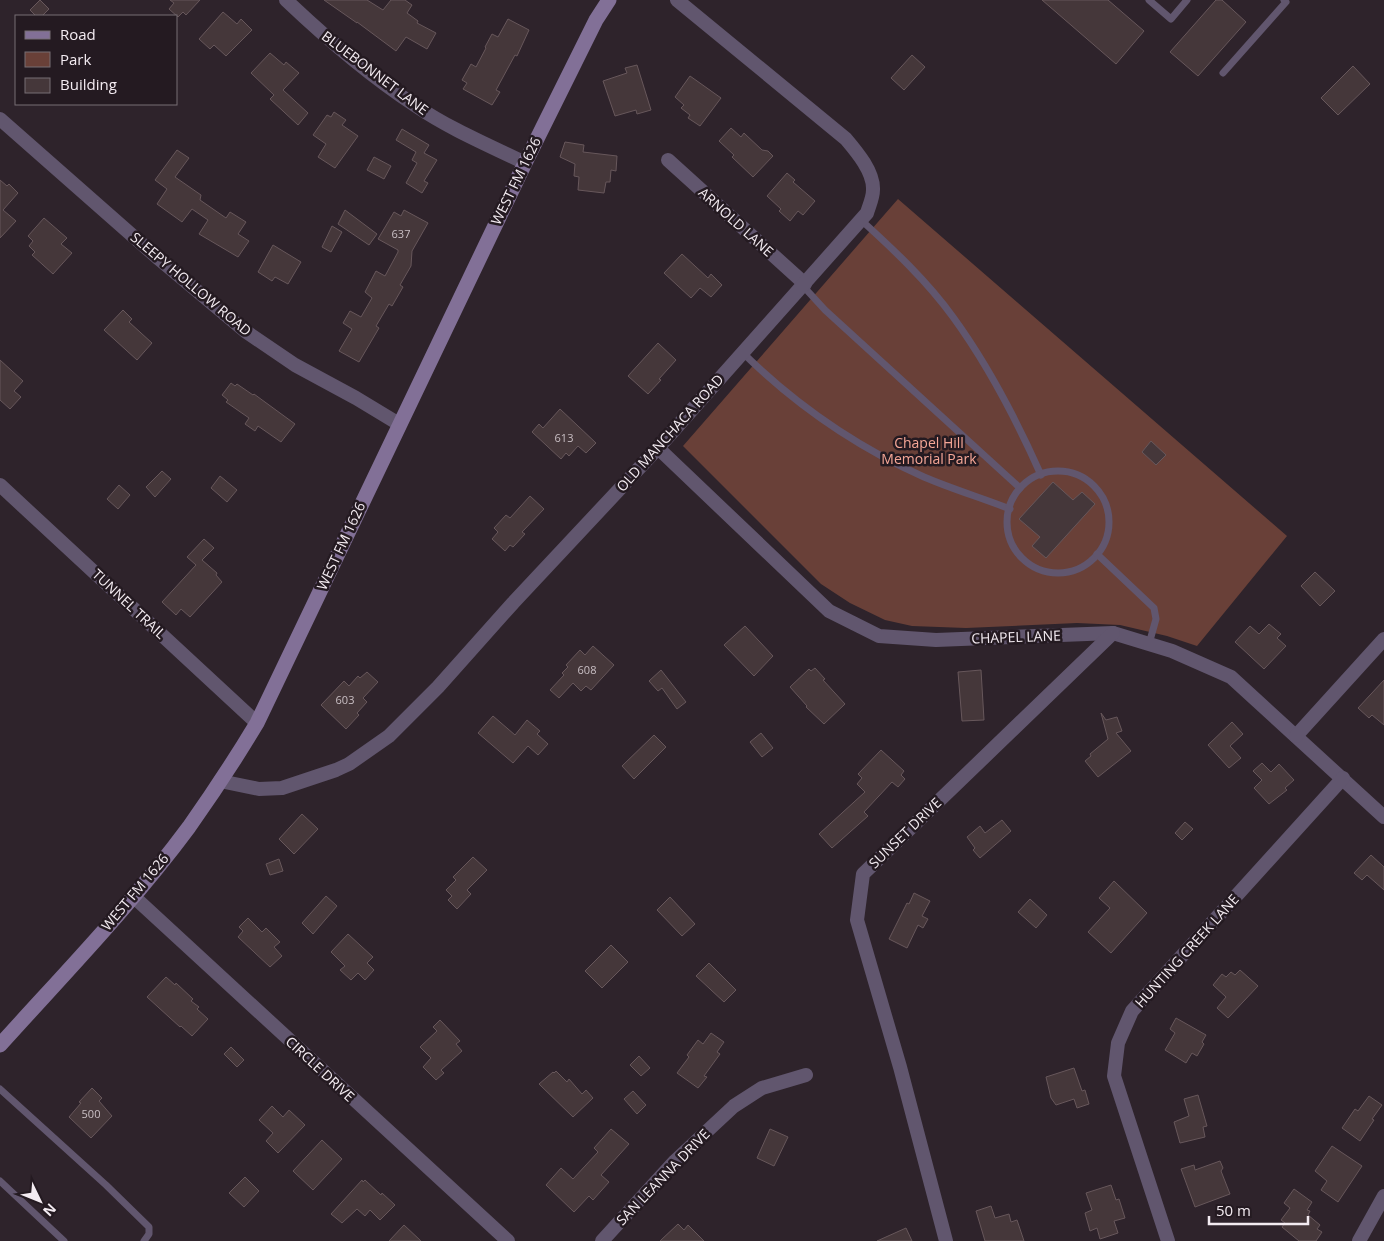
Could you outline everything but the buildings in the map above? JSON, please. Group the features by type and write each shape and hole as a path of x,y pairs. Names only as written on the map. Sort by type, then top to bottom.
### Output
{"main road":[{"name":"WEST FM 1626","path":"0,1045 133,896 188,827 258,723 525,162 596,20 608,0"}],"street":[{"name":"BLUEBONNET LANE","path":"286,0 359,64 416,106 470,137 525,162"},
{"name":"OLD MANCHACA ROAD","path":"220,781 259,789 282,788 349,764 389,736 438,687 513,603 658,448 867,213 873,190 870,175 857,152 846,139 677,0"},
{"name":"SLEEPY HOLLOW ROAD","path":"0,119 152,252 245,330 295,365 399,424"},
{"name":"ARNOLD LANE","path":"668,160 804,285"},
{"name":"CHAPEL LANE","path":"658,448 829,611 879,636 936,640 1112,633 1172,651 1230,676 1384,816"},
{"name":"TUNNEL TRAIL","path":"0,485 258,723"},
{"name":"SUNSET DRIVE","path":"946,1241 900,1067 857,920 863,874 1112,633"},
{"path":"1296,736 1384,639"},
{"name":"HUNTING CREEK LANE","path":"1168,1241 1114,1076 1118,1044 1132,1011 1343,778"},
{"name":"CIRCLE DRIVE","path":"133,896 508,1241"},
{"name":"SAN LEANNA DRIVE","path":"602,1241 675,1161 734,1106 762,1088 806,1075"},
{"path":"1358,1241 1384,1196"}],"lane":[{"path":"1149,0 1171,18 1187,0"},
{"path":"1223,73 1286,2 1284,0"},
{"path":"861,220 895,250 936,295 953,317 982,360 1031,452 1041,475"},
{"path":"804,285 825,310 1020,488"},
{"path":"742,353 789,396 859,445 926,478 1010,509"},
{"path":"1049,472 1066,472 1082,477 1095,487 1105,500 1109,516 1108,533 1102,549 1091,562 1076,570 1059,573 1043,571 1028,563 1016,551 1009,536 1007,519 1011,502 1020,488 1033,478 1041,475 1049,472"},
{"path":"1097,554 1154,608 1156,619 1149,644"},
{"path":"0,1089 150,1227 149,1234 144,1241"},
{"path":"0,1181 64,1241"}],"green space":[{"name":"Chapel Hill Memorial Park","path":"898,199 1287,536 1197,646 1167,636 1120,625 1077,623 966,628 912,626 885,620 850,603 821,584 683,446"}]}
